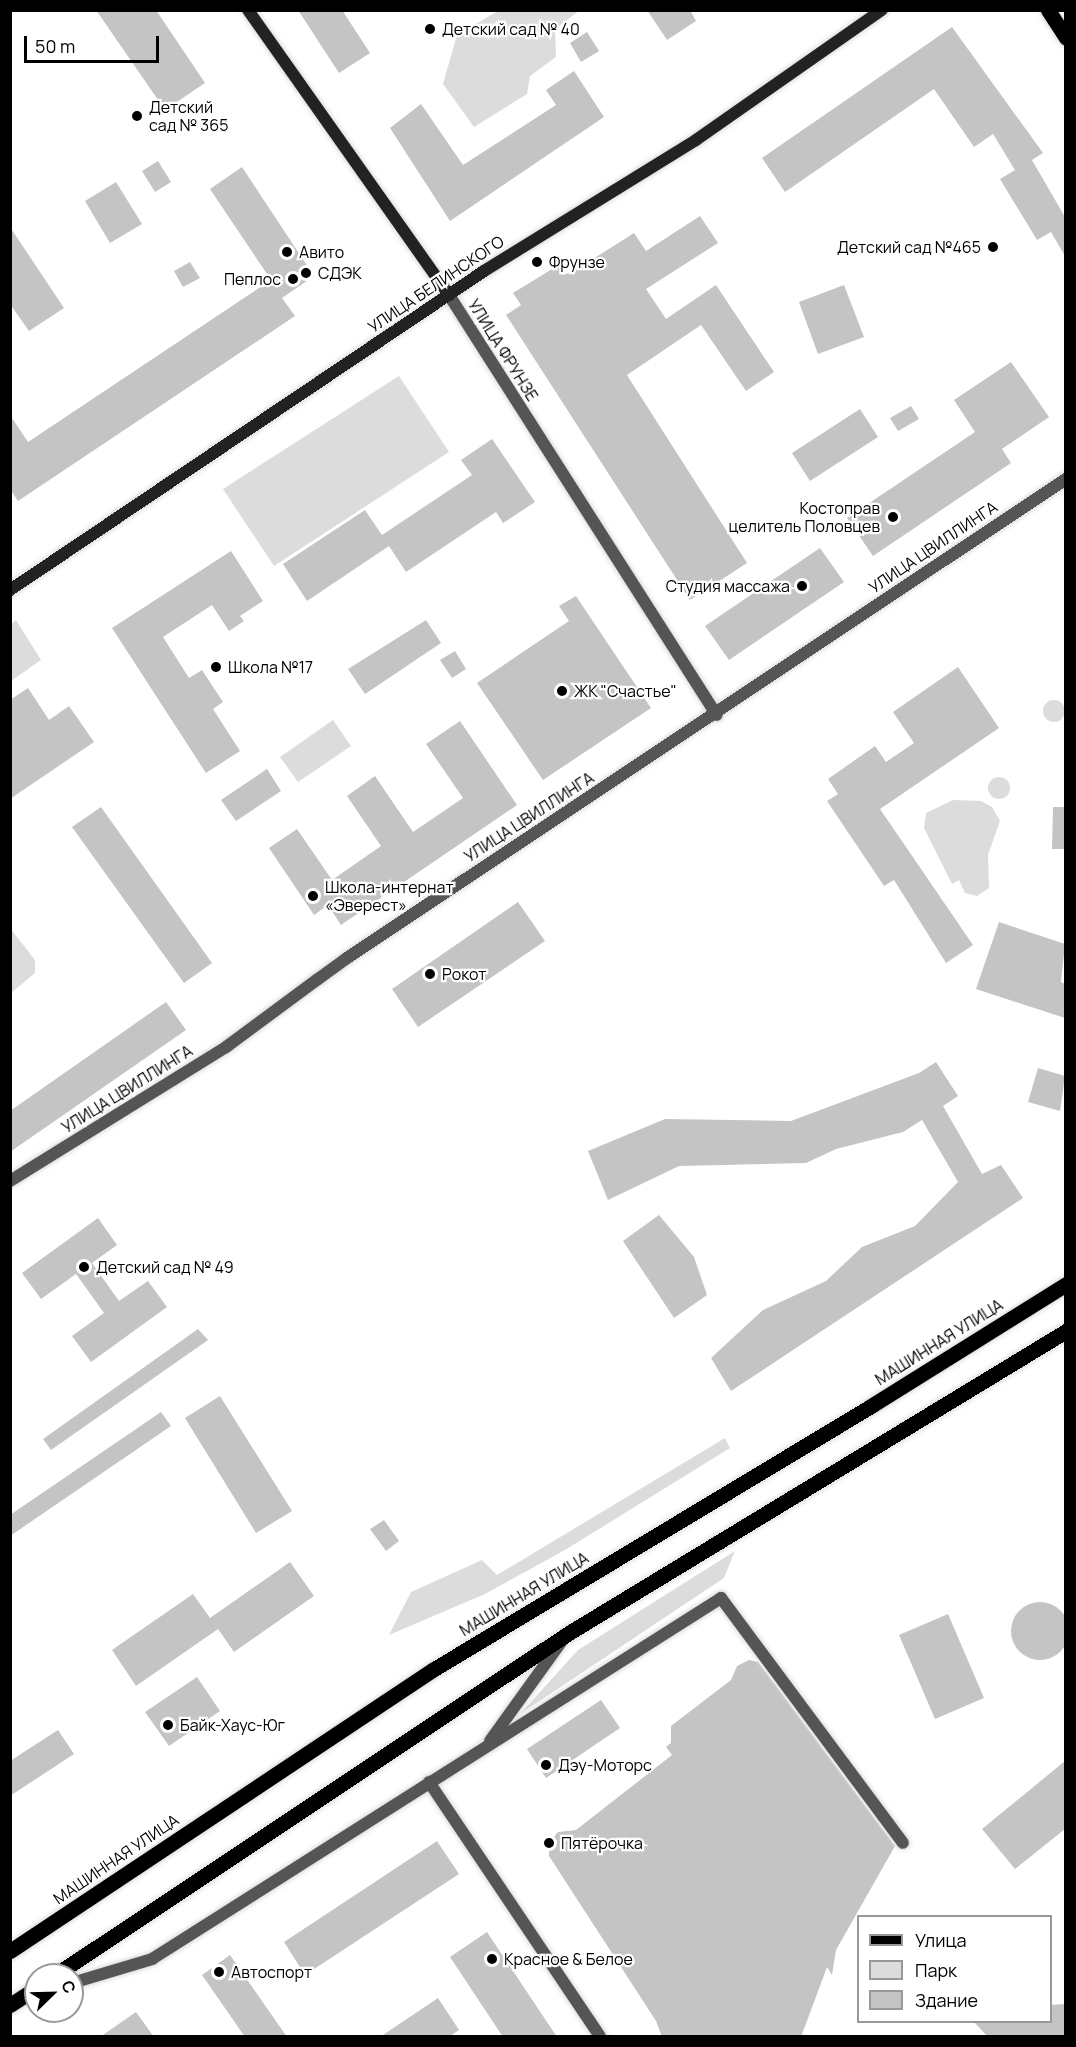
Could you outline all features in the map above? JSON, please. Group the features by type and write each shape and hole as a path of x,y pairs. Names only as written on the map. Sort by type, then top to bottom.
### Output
{"main road":[{"name":"УЛИЦА ФРУНЗЕ","path":"248,10 449,295"},
{"name":"УЛИЦА БЕЛИНСКОГО","path":"10,590 449,295 674,155 882,10"},
{"path":"1048,10 1065,38"},
{"name":"МАШИННАЯ УЛИЦА","path":"10,1951 434,1669 871,1406 1065,1284"},
{"path":"73,1963 567,1634 1065,1331"}],"street":[{"name":"УЛИЦА ФРУНЗЕ","path":"449,295 717,715"},
{"name":"УЛИЦА ЦВИЛЛИНГА","path":"10,1181 226,1047 347,958 538,829 717,715 1065,479"},
{"path":"84,1979 152,1959 720,1598 903,1842"},
{"path":"486,1747 567,1634"},
{"path":"429,1782 600,2037"}],"green space":[{"path":"498,11 579,11 555,29 556,57 530,76 527,94 474,127 443,84 457,35"},
{"path":"399,376 449,452 274,566 223,489"},
{"path":"16,620 41,660 11,681 11,624"},
{"path":"1054,700 1064,707 1065,711 1058,721 1054,722 1044,715 1043,711 1050,701"},
{"path":"333,720 351,746 298,782 280,757"},
{"path":"999,777 1009,784 1010,788 1003,798 999,799 989,792 988,788 995,778"},
{"path":"953,800 981,801 992,807 1000,821 988,855 989,888 977,896 965,893 959,880 952,884 924,828 926,813"},
{"path":"10,928 35,960 35,973 11,993"},
{"path":"725,1438 730,1448 565,1550 485,1594 389,1635 411,1592 482,1560 497,1575"},
{"path":"735,1551 724,1578 520,1714 578,1650"}],"building":[{"path":"96,10 156,10 205,83 165,110"},
{"path":"298,10 342,10 370,53 339,73"},
{"path":"647,10 690,10 696,21 667,40"},
{"path":"952,27 1043,153 1032,160 1065,217 1065,256 1051,232 1037,240 1000,179 1015,170 993,134 974,147 934,89 785,192 762,158"},
{"path":"587,32 599,51 581,62 570,43"},
{"path":"574,71 604,117 450,221 390,128 421,104 463,165 556,105 546,90"},
{"path":"158,161 171,182 155,192 142,171"},
{"path":"242,167 314,276 282,298 295,316 18,501 10,489 10,415 28,442 271,280 210,189"},
{"path":"116,182 142,224 110,243 85,201"},
{"path":"700,216 718,243 646,289 666,319 716,285 774,372 746,391 701,325 627,375 747,563 690,600 506,315 521,305 513,293 557,266 563,275 574,271 634,233 646,251"},
{"path":"10,227 64,308 29,331 10,304"},
{"path":"190,262 200,278 183,287 174,271"},
{"path":"844,285 864,337 818,354 799,302"},
{"path":"1011,362 1049,417 1002,449 1011,463 873,556 847,518 975,432 954,400"},
{"path":"911,406 919,419 898,431 890,418"},
{"path":"860,409 878,437 810,481 792,453"},
{"path":"492,439 535,502 503,523 496,512 406,572 389,546 307,601 283,564 365,510 382,535 472,475 461,460"},
{"path":"820,548 844,582 729,660 705,626"},
{"path":"231,551 263,601 240,616 244,621 229,631 212,605 163,637 189,678 202,670 223,702 213,709 240,751 206,773 112,628"},
{"name":"ЖК \"Счастье\"","path":"576,596 651,708 543,780 477,683 569,621 559,606"},
{"path":"426,620 441,643 365,694 348,669"},
{"path":"455,651 466,669 452,678 440,660"},
{"path":"958,667 999,728 880,809 973,945 946,963 894,880 884,886 827,801 838,794 828,779 875,746 886,762 914,743 893,712"},
{"path":"28,688 49,720 69,706 94,742 10,799 10,700"},
{"path":"460,721 517,805 341,925 328,905 314,915 269,848 297,829 332,880 381,846 347,796 375,776 413,832 463,798 426,744"},
{"path":"267,769 281,791 236,821 221,800"},
{"path":"101,807 212,963 184,983 72,827"},
{"path":"1053,807 1065,807 1065,849 1052,849"},
{"path":"518,902 545,941 418,1027 392,989"},
{"path":"999,922 1065,944 1061,982 1065,984 1065,1018 976,989"},
{"path":"166,1002 186,1030 10,1152 10,1111"},
{"path":"936,1062 958,1096 943,1106 982,1174 1001,1165 1023,1198 731,1391 711,1358 763,1310 826,1281 862,1247 915,1226 958,1182 922,1120 903,1132 836,1149 806,1163 679,1166 608,1200 588,1151 665,1119 791,1121 919,1073"},
{"path":"1038,1068 1065,1076 1060,1111 1028,1102"},
{"path":"659,1215 694,1257 707,1295 674,1318 623,1241"},
{"path":"98,1218 117,1245 92,1263 119,1301 148,1281 167,1307 91,1362 72,1336 104,1313 76,1274 41,1299 22,1273"},
{"path":"198,1329 208,1340 51,1450 43,1439"},
{"path":"220,1396 292,1511 256,1533 185,1418"},
{"path":"161,1412 171,1426 10,1536 10,1515"},
{"path":"384,1520 399,1541 386,1551 370,1529"},
{"path":"290,1562 314,1596 234,1652 218,1629 136,1686 112,1650 193,1594 210,1618"},
{"path":"1040,1602 1056,1607 1064,1615 1069,1631 1064,1647 1056,1655 1040,1660 1024,1655 1016,1647 1011,1631 1016,1615 1024,1607"},
{"path":"948,1614 984,1698 935,1719 899,1635"},
{"path":"749,1660 758,1662 895,1846 836,1950 832,1975 827,1967 801,2037 662,2037 656,2021 549,1856 549,1843 558,1832 576,1830 672,1755 666,1747 671,1743 671,1726 731,1680 737,1666"},
{"path":"197,1677 220,1711 169,1746 145,1712"},
{"path":"601,1700 620,1728 546,1778 527,1749"},
{"path":"58,1730 74,1754 10,1796 10,1761"},
{"path":"1065,1761 1065,1829 1015,1869 982,1829"},
{"path":"437,1841 459,1874 305,1975 284,1942"},
{"path":"487,1932 557,2037 503,2037 450,1957"},
{"path":"230,1955 287,2037 245,2037 202,1975"},
{"path":"438,1998 459,2030 449,2037 380,2037"},
{"path":"1065,2004 1065,2037 988,2037 975,2023 1052,2023 1052,2005"},
{"path":"136,2012 154,2037 100,2037"}],"place":[{"name":"Детский сад № 40","path":"430,29"},
{"name":"Детский сад № 365","path":"137,116"},
{"name":"Детский сад №465","path":"993,247"},
{"name":"Авито","path":"287,252"},
{"name":"Фрунзе","path":"537,262"},
{"name":"СДЭК","path":"306,273"},
{"name":"Пеплос","path":"293,279"},
{"name":"Костоправ целитель Половцев","path":"893,517"},
{"name":"Студия массажа","path":"802,586"},
{"name":"Школа №17","path":"216,667"},
{"name":"ЖК \"Счастье\"","path":"562,691"},
{"name":"Школа-интернат «Эверест»","path":"313,896"},
{"name":"Рокот","path":"430,974"},
{"name":"Детский сад № 49","path":"84,1267"},
{"name":"Байк-Хаус-Юг","path":"168,1725"},
{"name":"Дэу-Моторс","path":"546,1765"},
{"name":"Пятёрочка","path":"549,1843"},
{"name":"Красное & Белое","path":"492,1959"},
{"name":"Автоспорт","path":"219,1972"}]}
